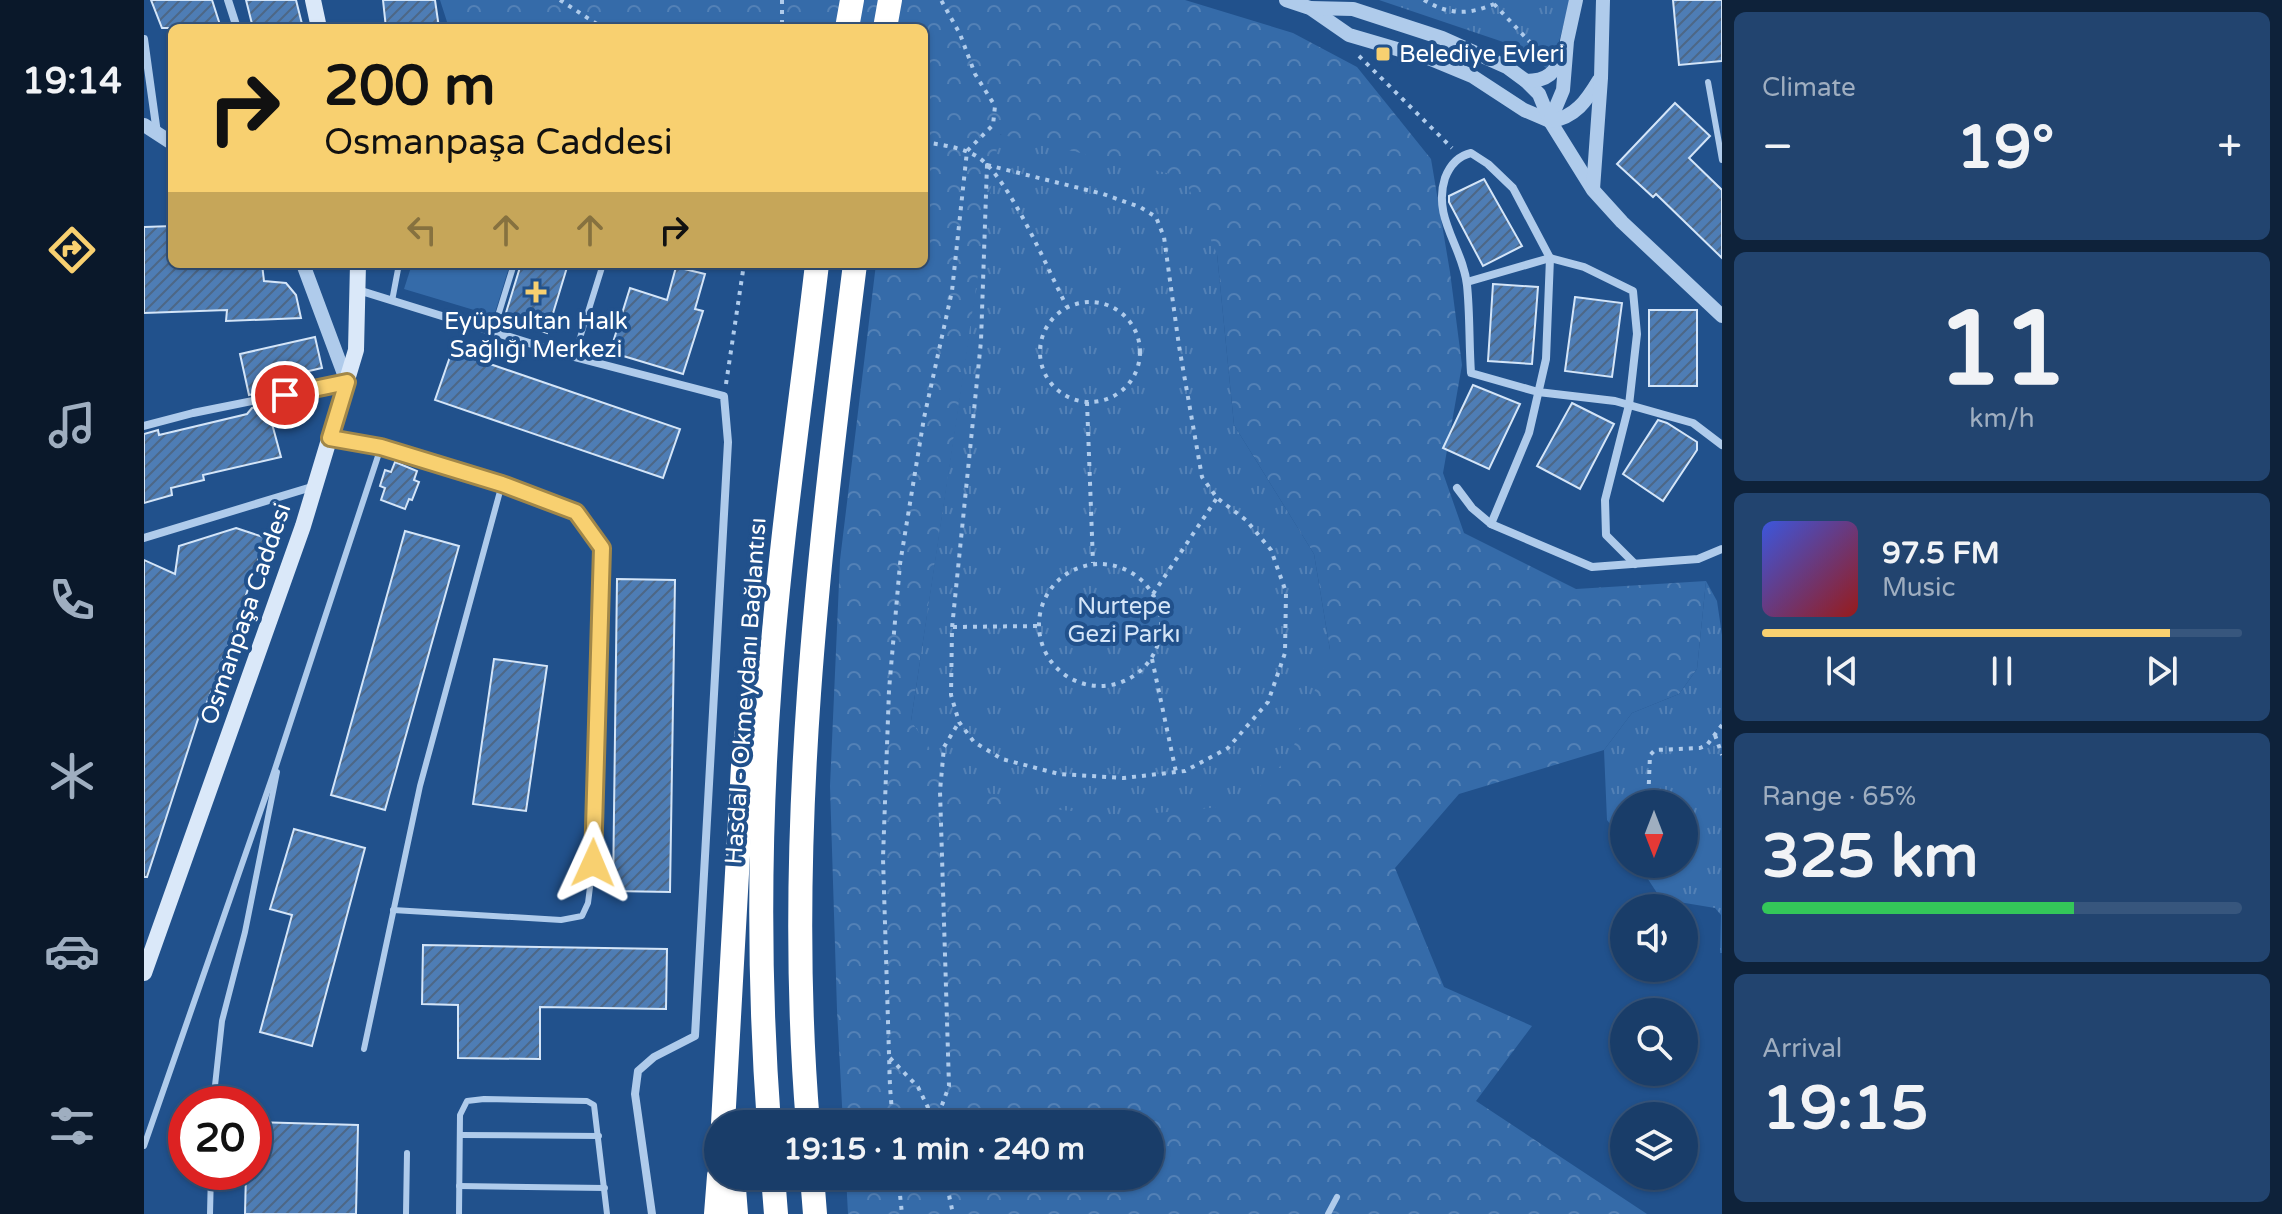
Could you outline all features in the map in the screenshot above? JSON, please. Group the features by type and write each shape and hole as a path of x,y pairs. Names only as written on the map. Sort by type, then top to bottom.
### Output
{"highway":[{"path":"848,24 852,0"},
{"path":"886,24 890,0"},
{"name":"Hasdal - Okmeydanı Bağlantısı","path":"768,1110 763,1009 761,852 764,770 775,618 817,268"},
{"path":"807,1110 800,939 803,774 815,601 855,268"},
{"path":"724,1110 745,751 757,674 775,618"},
{"path":"725,1097 727,1110"},
{"path":"716,1214 718,1190"},
{"path":"734,1190 736,1214"},
{"path":"774,1190 776,1214"},
{"path":"813,1190 815,1214"}],"main road":[{"path":"313,0 318,24"},
{"name":"Osmanpaşa Caddesi","path":"144,973 293,556 347,382 356,350 358,268"}],"street":[{"path":"228,0 236,24"},
{"path":"1286,0 1310,8 1349,35 1431,59 1472,76 1524,110 1550,121 1574,113 1601,78"},
{"path":"1550,121 1563,90 1567,41 1576,0"},
{"path":"1593,190 1603,0"},
{"path":"1310,8 1353,9 1442,38 1496,61 1526,81 1539,94 1550,121 1593,190 1622,222 1722,316"},
{"path":"144,39 150,129 168,140"},
{"path":"1526,81 1548,78 1554,72 1567,41"},
{"path":"1491,524 1529,433 1538,392 1546,359 1550,258 1513,188 1488,164 1471,153 1460,156 1448,171 1440,192 1444,220 1467,282 1471,373 1538,392 1629,405 1693,423 1722,445"},
{"path":"1467,282 1550,258 1584,267 1633,291 1637,334 1629,405 1605,500 1606,535 1635,564"},
{"path":"144,426 347,382 304,268"},
{"path":"358,290 574,357 724,396 728,442 695,1036 654,1057 638,1071 635,1094 652,1214"},
{"path":"144,538 315,486"},
{"path":"1457,488 1472,508 1491,524 1592,567 1698,559 1722,549"}],"lane":[{"path":"1708,82 1722,160"},
{"path":"392,301 398,268"},
{"path":"493,332 513,268"},
{"path":"574,357 602,268"},
{"path":"330,438 381,447 502,484 576,512 602,548 593,863 588,903 582,916 561,920 393,910"},
{"path":"144,1146 283,745 381,447"},
{"path":"364,1049 420,786 502,484"},
{"path":"215,1086 222,1021 245,932 283,745"},
{"path":"459,1214 463,1107 467,1101 484,1099 587,1101 594,1105 607,1214"},
{"path":"460,1135 599,1136"},
{"path":"406,1214 407,1153"},
{"path":"459,1186 605,1188"},
{"path":"210,1214 211,1190"},
{"path":"1328,1214 1337,1197"}],"path":[{"path":"560,0 597,24"},
{"path":"782,0 782,24"},
{"path":"892,1110 883,858 889,690 900,564 924,418 952,291 967,151 993,125 995,106 975,74 960,34 941,0"},
{"path":"1424,0 1455,13 1473,13 1495,2 1541,51 1554,72"},
{"path":"1361,38 1356,53 1460,156"},
{"path":"928,143 967,151 987,165 1006,189 1067,307"},
{"path":"987,165 1103,194 1140,207 1156,217 1164,237 1202,477 1217,498 1246,520 1271,550 1286,592 1285,653 1268,702 1228,748 1185,771 1124,778 1059,774 1002,759 974,742 959,722 951,695 952,628 981,341 987,165"},
{"path":"724,396 743,268"},
{"path":"1086,302 1102,303 1124,316 1138,337 1138,369 1118,394 1103,401 1087,402 1057,390 1046,377 1040,361 1040,344 1045,328 1067,307 1086,302"},
{"path":"1087,402 1093,563"},
{"path":"1153,594 1217,498"},
{"path":"1093,563 1110,564 1129,570 1145,582 1153,594 1162,619 1160,640 1152,659 1138,674 1120,684 1099,687 1079,683 1061,673 1048,658 1040,640 1043,600 1054,583 1070,571 1093,563"},
{"path":"952,628 1039,626"},
{"path":"1152,659 1176,772"},
{"path":"940,1110 949,1086 940,791 944,747 959,722"},
{"path":"1649,790 1650,755 1655,750 1700,748 1707,745 1722,725"},
{"path":"1715,735 1722,755"},
{"path":"889,1057 918,1087 929,1110"},
{"path":"899,1190 902,1214"},
{"path":"948,1190 953,1214"}],"green space":[{"path":"440,0 1185,0 1293,33 1357,67 1431,159 1462,365 1443,473 1464,533 1576,589 1706,581 1697,669 1679,694 1632,713 1604,750 1459,794 1395,868 1444,987 1532,1026 1476,1101 1647,1214 848,1214 847,1190 1164,1190 1164,1110 842,1110 830,786 840,560 876,268 928,268 928,24 448,24","holes":["1000,134 1217,254 1234,425 1314,554 1330,650 911,721"]},
{"path":"1379,0 1570,0 1555,57 1546,68 1524,49"},
{"name":"Nurtepe Gezi Parkı","path":"999,134 1184,177 1217,254 1234,425 1314,554 1330,650 1290,756 1242,805 1124,816 1030,807 952,781 911,721"},
{"path":"411,268 509,268 494,316 404,289"},
{"path":"1706,581 1717,601 1722,635 1722,953 1721,915 1715,908 1698,905 1698,894 1658,894 1647,878 1698,878 1698,790 1610,790 1610,824 1607,820 1604,750 1632,713 1679,694 1697,669"}],"building":[{"path":"151,0 212,0 220,24 168,24 168,28 162,28"},
{"path":"246,0 296,0 302,24 252,24"},
{"path":"383,0 435,0 438,24 386,24"},
{"path":"1673,0 1722,0 1722,61 1679,65"},
{"path":"1675,103 1710,136 1689,158 1722,190 1722,258 1656,194 1653,197 1617,164"},
{"path":"1484,179 1522,246 1483,266 1449,202 1449,196"},
{"path":"168,226 168,268 262,268 264,281 286,283 296,295 301,318 226,321 227,310 144,313 144,227"},
{"name":"Eyüpsultan Halk Sağlığı Merkezi","path":"520,268 567,268 547,333 504,319"},
{"path":"676,268 705,274 695,309 703,311 683,374 610,352 630,288 667,300"},
{"path":"1493,284 1538,287 1532,364 1488,361"},
{"path":"1575,297 1622,303 1612,377 1565,371"},
{"path":"1649,310 1697,310 1697,386 1649,386"},
{"path":"315,337 322,368 261,382 264,392 249,395 240,354"},
{"path":"452,351 680,429 663,478 435,400"},
{"path":"1473,385 1520,404 1489,469 1443,448"},
{"path":"1572,403 1614,424 1580,489 1537,466"},
{"path":"267,405 281,457 203,475 204,480 171,488 172,495 144,503 144,434 158,430 159,435 247,414 252,408"},
{"path":"1658,420 1697,442 1697,450 1663,501 1623,474"},
{"path":"395,462 417,471 414,480 419,482 405,509 381,500 385,488 380,486 385,470 391,472"},
{"path":"236,528 266,538 216,680 199,716 147,877 144,877 144,560 175,574 179,546"},
{"path":"405,531 459,546 385,810 331,795"},
{"path":"617,579 675,580 670,892 613,891"},
{"path":"494,659 547,666 526,811 473,804"},
{"path":"294,829 365,848 312,1046 260,1032 292,915 270,909"},
{"path":"423,945 667,949 666,1009 540,1007 540,1059 458,1058 458,1005 422,1004"},
{"path":"272,1123 358,1125 356,1214 245,1214 246,1190 272,1190"}],"place":[{"name":"Belediye Evleri","path":"1383,54"},
{"name":"Eyüpsultan Halk Sağlığı Merkezi","path":"536,292"}],"route":[{"path":"285,395 347,382 330,438 381,447 502,484 576,512 602,548 593,863"}]}
